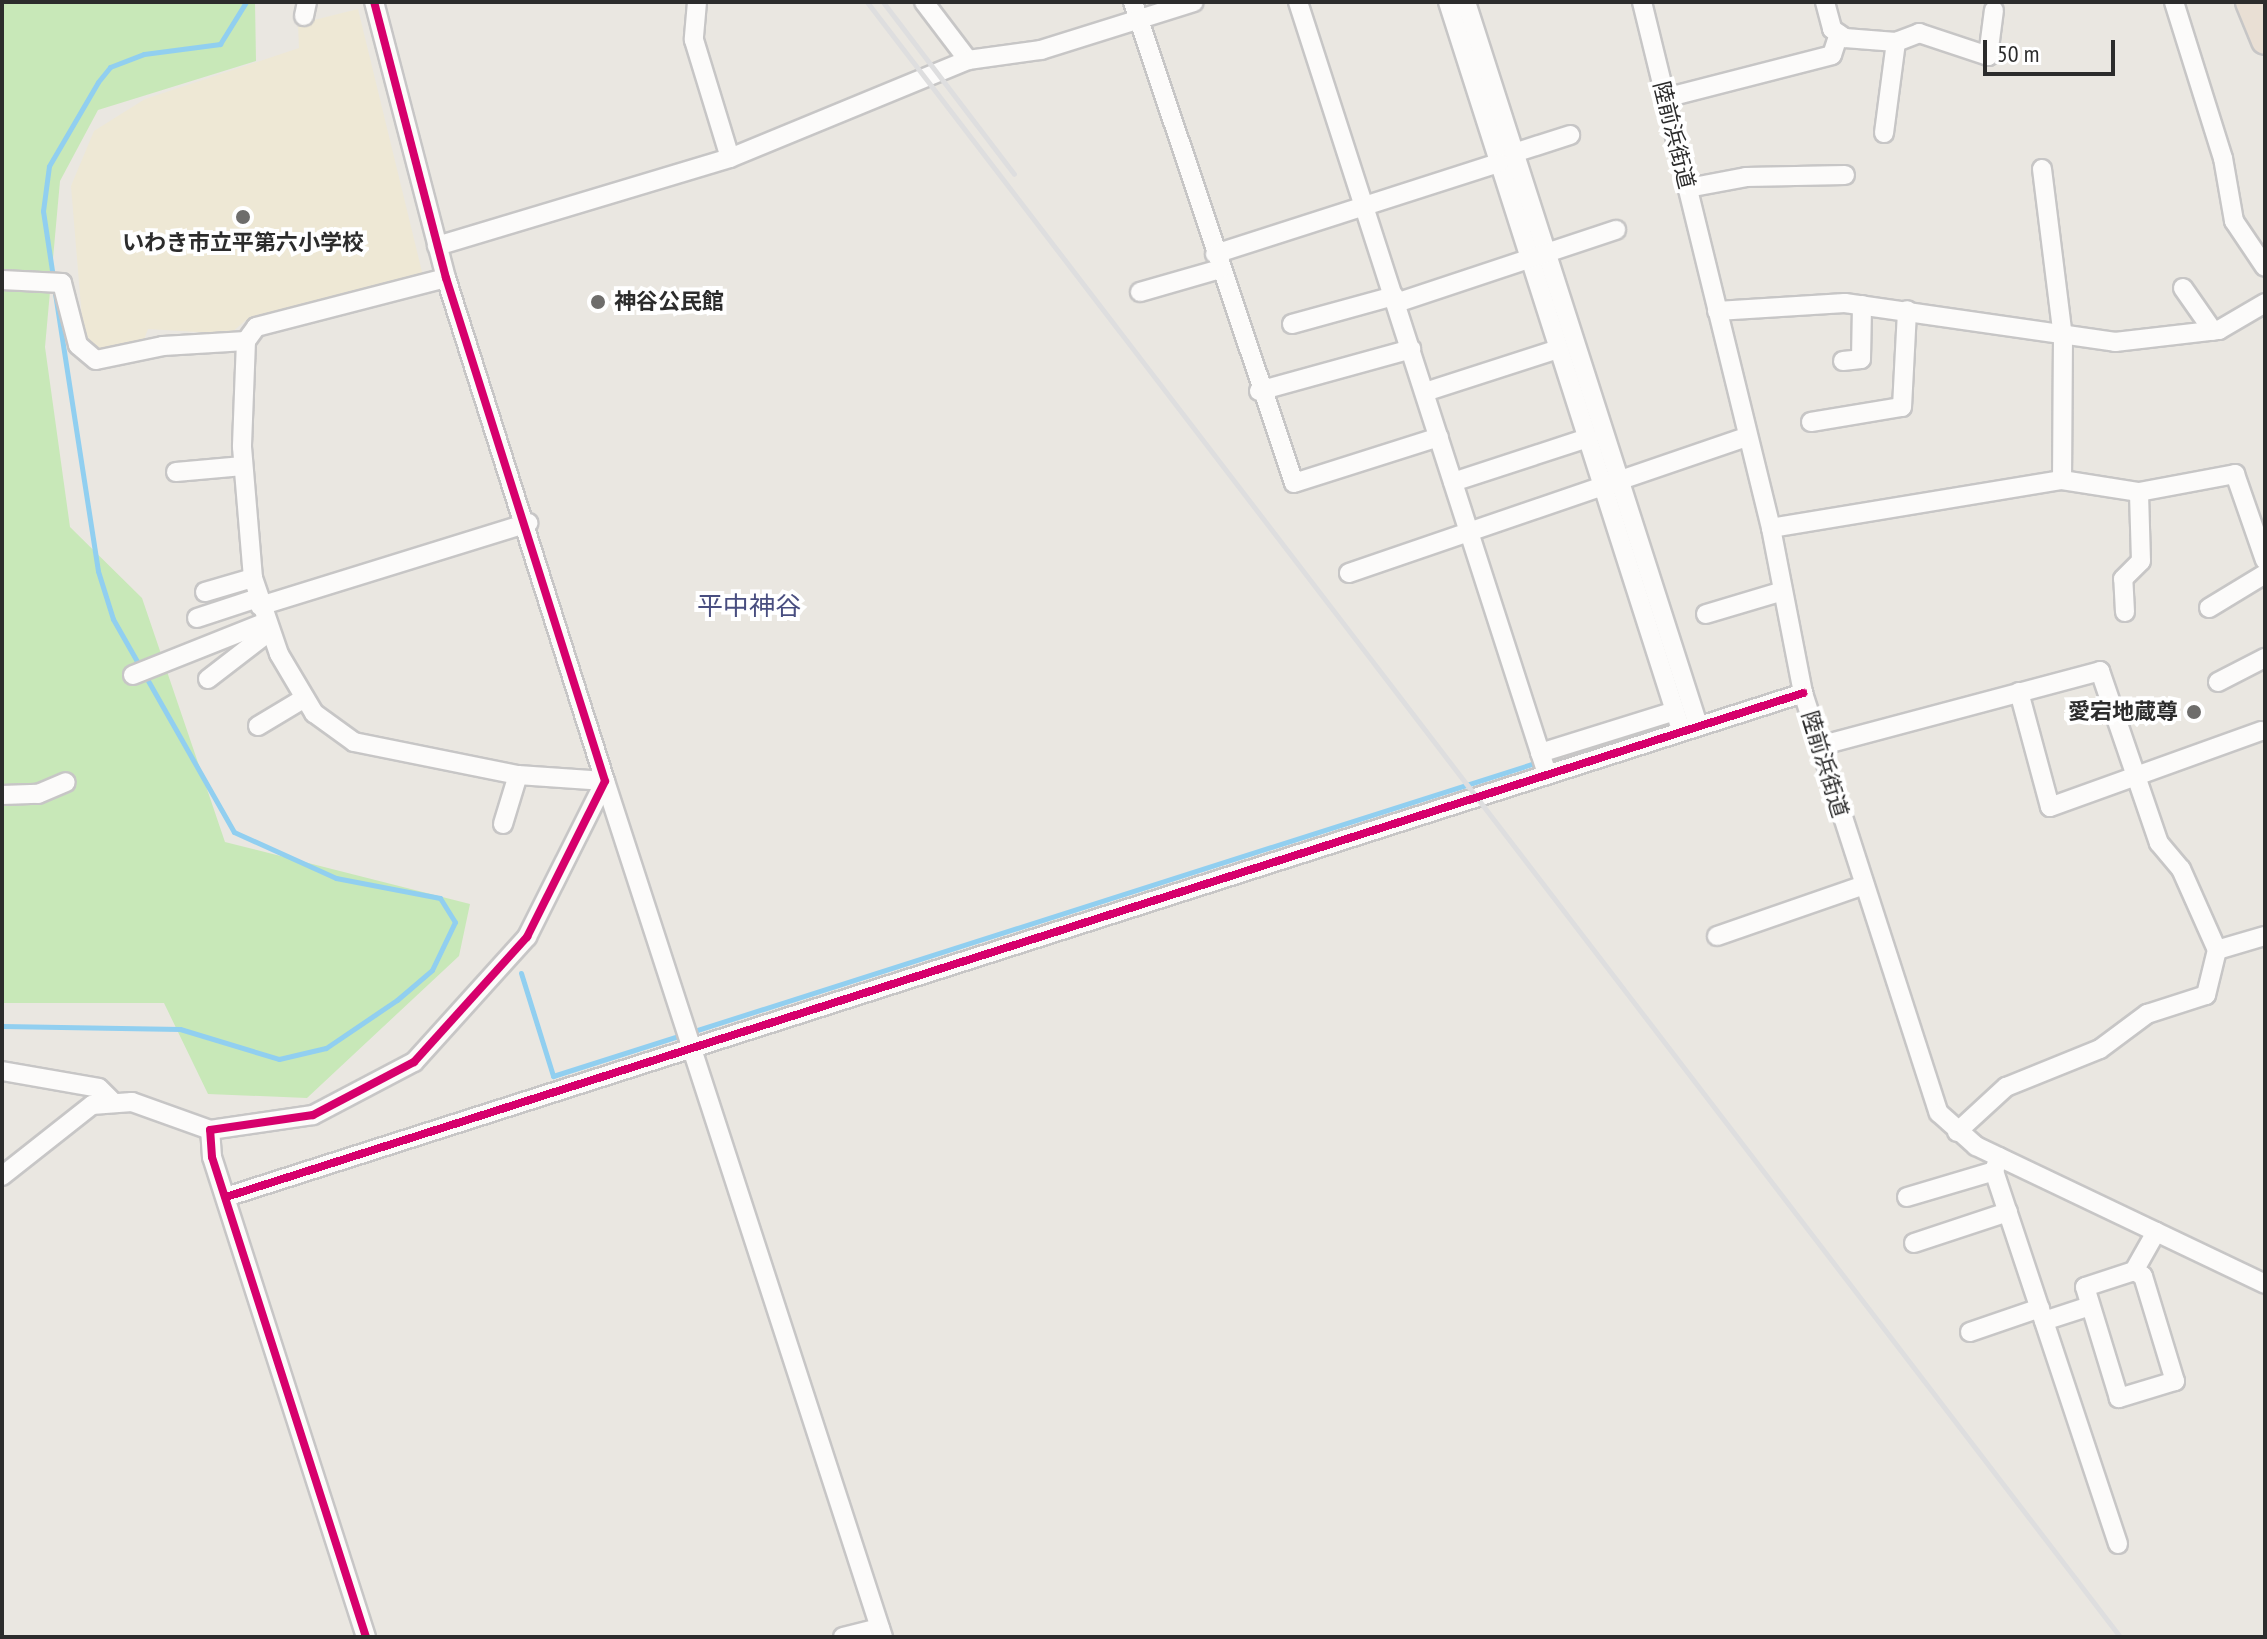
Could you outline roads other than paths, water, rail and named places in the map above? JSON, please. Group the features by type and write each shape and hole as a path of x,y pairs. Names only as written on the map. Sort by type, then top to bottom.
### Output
{"highway":[{"path":"2249,2 2265,41"}],"street":[{"path":"374,2 446,278 528,523 605,781 882,1632 843,1637"},
{"path":"697,2 694,40 730,158"},
{"path":"924,2 968,60"},
{"path":"437,246 730,158 968,60 1041,50 1136,11 1194,2"},
{"path":"1298,2 1547,774"},
{"path":"1448,2 1506,158 1689,728"},
{"path":"1466,2 1506,158"},
{"name":"陸前浜街道","path":"1642,2 1771,528 1803,693 1931,1095 1957,1132 1997,1164 2156,1232 2265,1284"},
{"path":"1665,98 1832,55 1839,34 1825,2"},
{"path":"2174,2 2223,158 2234,221 2265,267"},
{"path":"1839,34 1896,42 1919,33 1988,56 1994,10"},
{"path":"1136,11 1259,391 1294,483 1439,437"},
{"path":"1884,133 1896,42"},
{"path":"1140,292 1570,135"},
{"path":"2042,169 2063,337 2062,480"},
{"path":"1688,188 1746,177 1845,175"},
{"path":"1292,324 1395,300 1616,230"},
{"path":"1538,255 1558,349 1588,438 1611,484 1675,711 1689,728"},
{"path":"446,278 256,327 246,341 243,466 253,578 263,614 303,699 329,729 354,742 518,775 605,781"},
{"path":"2,280 62,283 78,345 92,359 246,341"},
{"path":"2183,288 2213,331"},
{"path":"1717,311 1862,305 2063,337 2115,342 2213,331 2265,303"},
{"path":"1843,361 1861,359 1862,305"},
{"path":"1811,422 1902,407 1907,310"},
{"path":"1259,391 1411,349"},
{"path":"1425,392 1558,349"},
{"path":"1349,573 1747,437"},
{"path":"1453,482 1588,438"},
{"path":"176,472 243,466"},
{"path":"1771,528 2062,480 2139,492 2235,474 2265,560"},
{"path":"2125,612 2123,579 2141,561 2139,492"},
{"path":"133,675 263,614 528,523"},
{"path":"2209,608 2265,574"},
{"path":"205,592 253,578"},
{"path":"1706,614 1783,591"},
{"path":"197,618 263,614"},
{"path":"208,679 263,614"},
{"path":"2218,682 2265,658"},
{"path":"1819,746 2100,671 2159,843 2181,869 2217,950 2206,995 2147,1014 2100,1049 2006,1087 1957,1132"},
{"path":"2019,692 2050,807 2264,732"},
{"path":"226,1197 1803,693"},
{"path":"258,726 303,699"},
{"path":"1540,753 1675,711"},
{"path":"503,824 518,775"},
{"path":"2,1176 92,1105 132,1102 210,1130 313,1115 414,1062 527,937 605,781"},
{"path":"2,795 38,794 66,782"},
{"path":"1717,936 1864,885"},
{"path":"2217,950 2265,936"},
{"path":"2,1071 99,1088 114,1103"},
{"path":"210,1130 226,1197 366,1637"},
{"path":"1907,1197 1997,1164 2008,1212 2118,1544"},
{"path":"1914,1243 2008,1212"},
{"path":"2134,1271 2143,1276 2175,1381 2119,1398 2085,1287 2134,1271 2156,1232"},
{"path":"1970,1332 2090,1306"}],"waterway":[{"path":"53,277 43,211 49,166 98,82 110,67 144,54 220,44 246,2"},
{"path":"2,1026 180,1029 279,1059 326,1048 397,1000 432,970 455,922 440,898 336,878 234,832 113,619 98,571 54,287"},
{"path":"521,973 553,1076 1538,762"}],"railway":[{"path":"867,2 2120,1637"},
{"path":"883,2 1014,174"}],"place":[{"name":"いわき市立平第六小学校","path":"243,217"},
{"name":"神谷公民館","path":"598,302"},
{"name":"愛宕地蔵尊","path":"2194,712"}],"district":[{"name":"平中神谷","path":"749,606"}]}
